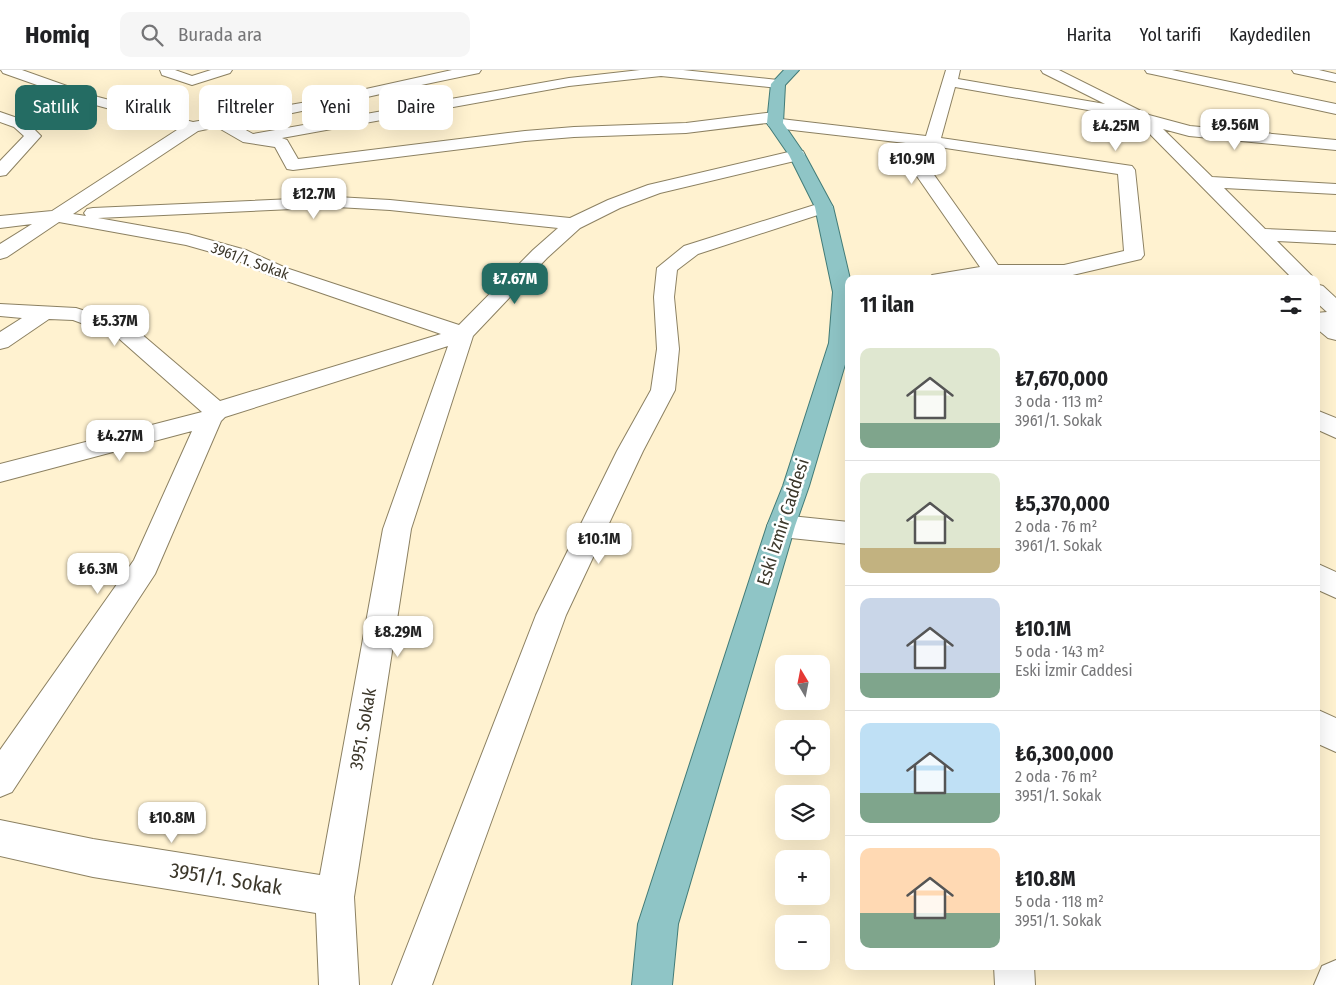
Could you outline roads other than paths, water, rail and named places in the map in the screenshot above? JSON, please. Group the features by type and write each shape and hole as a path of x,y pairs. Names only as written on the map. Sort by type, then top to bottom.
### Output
{"main road":[{"path":"775,120 785,77"},
{"name":"Eski İzmir Caddesi","path":"775,120 797,155 824,207 845,288"},
{"name":"Eski İzmir Caddesi","path":"652,985 658,924 781,526 796,486 840,344 845,301"}],"street":[{"path":"8,70 93,100 193,126 199,125"},
{"path":"167,70 167,72 192,81 225,70"},
{"path":"292,111 407,83 474,70"},
{"path":"1048,70 1142,117 1301,275"},
{"path":"1152,70 1336,109"},
{"path":"1219,84 1227,70"},
{"path":"1299,70 1336,78"},
{"path":"249,139 550,85 661,71 785,77"},
{"path":"233,130 249,139 281,143 293,165 525,136 574,132 686,128 775,120 931,142 1126,170 1134,255 1071,275 996,275 923,172 931,142 951,76 1112,110 1189,131 1336,146"},
{"path":"0,117 20,124 33,136 0,171"},
{"path":"0,253 193,126"},
{"path":"0,473 213,414 463,334 540,254 573,224 614,204 654,189 797,155"},
{"path":"1208,182 1336,189"},
{"path":"55,216 133,210 337,202 390,205 573,224"},
{"path":"412,985 551,615 630,451 663,390 668,349 664,298 667,268 691,250 824,207"},
{"name":"3961/1. Sokak","path":"0,222 55,216 188,240 239,254 279,272 463,334"},
{"path":"1260,234 1336,238"},
{"path":"1320,294 1336,309"},
{"path":"0,310 76,314 124,331 213,414"},
{"path":"0,342 45,312"},
{"path":"1320,319 1336,317"},
{"path":"1320,320 1336,333"},
{"name":"3951. Sokak","path":"339,985 335,897 397,529 463,334"},
{"path":"0,780 145,566 213,414"},
{"path":"1320,420 1336,430"},
{"path":"781,526 845,533"},
{"path":"1320,577 1336,586"},
{"path":"1320,727 1336,736"},
{"name":"3951/1. Sokak","path":"0,838 92,858 335,897"},
{"path":"1014,970 1015,985"},
{"path":"1334,985 1336,980"}]}
